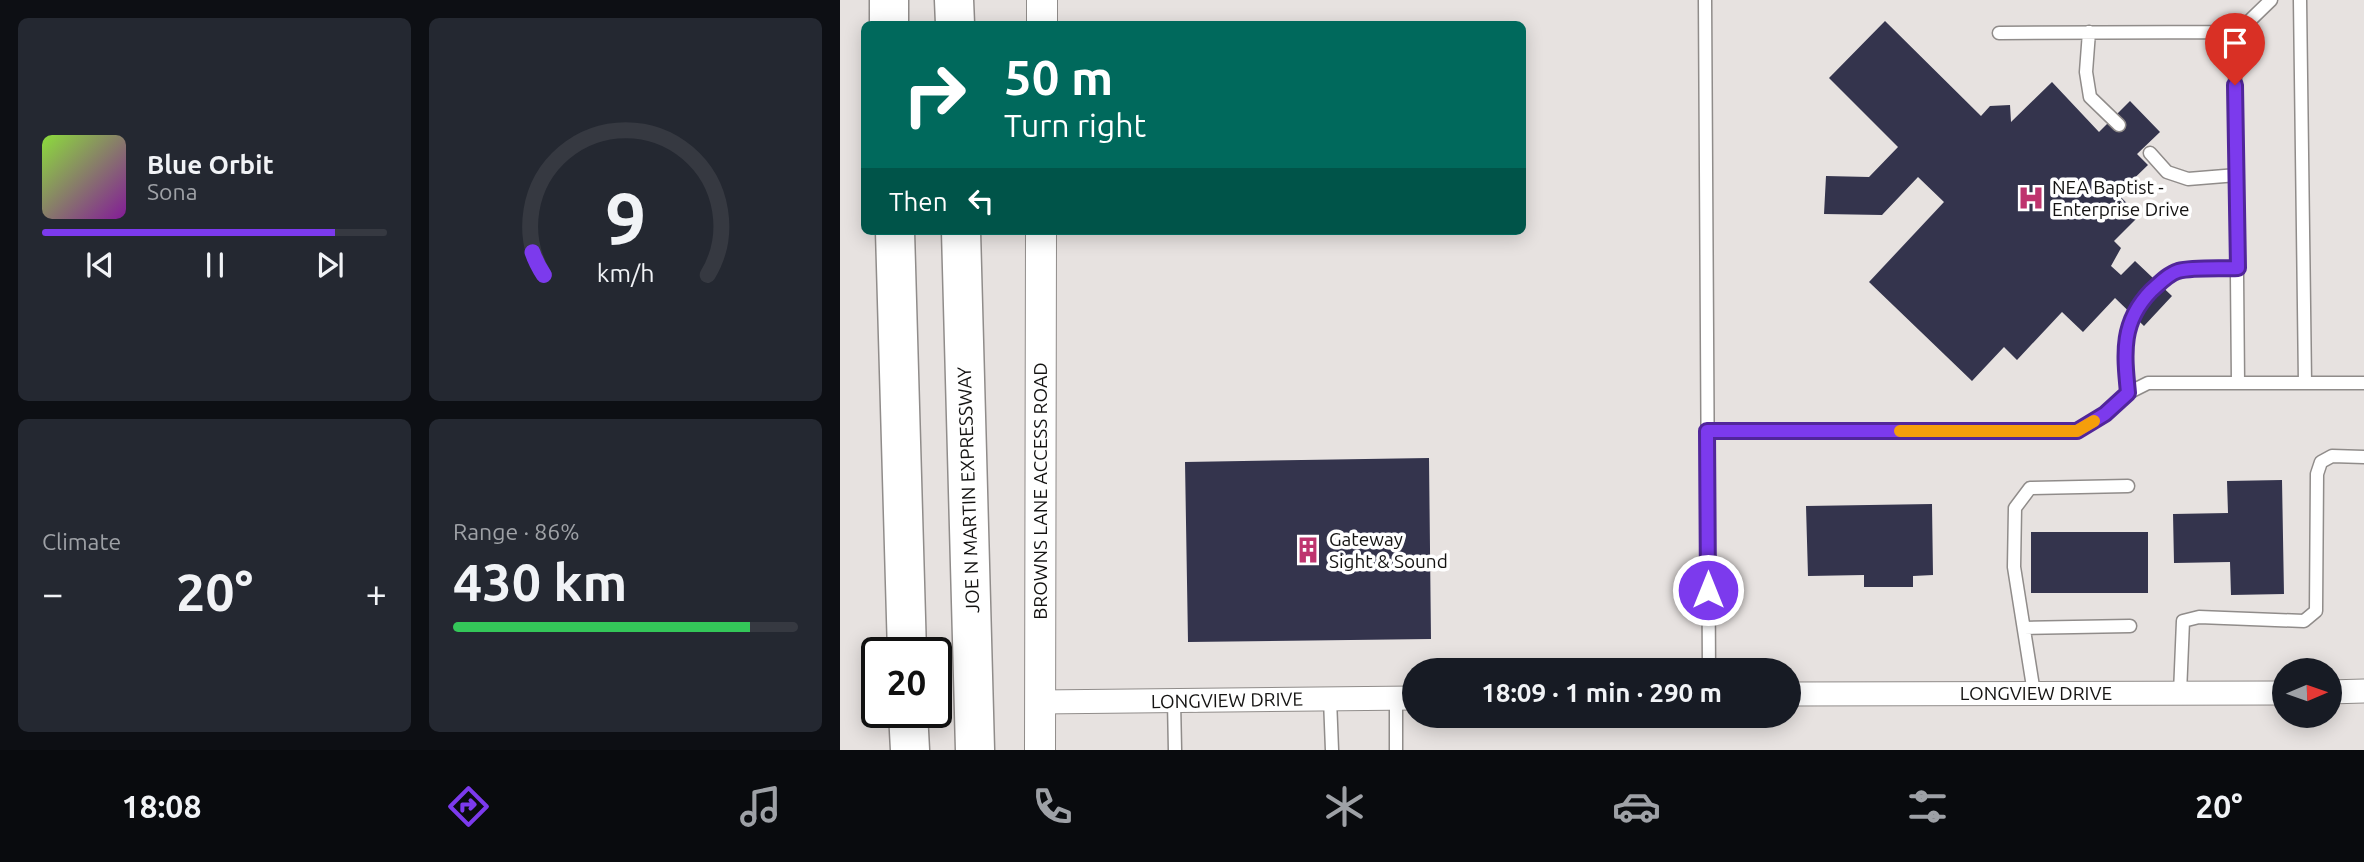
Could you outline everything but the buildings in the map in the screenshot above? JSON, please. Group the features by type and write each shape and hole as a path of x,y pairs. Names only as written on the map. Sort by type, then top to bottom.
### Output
{"highway":[{"path":"889,0 889,21"},
{"path":"954,0 955,21"},
{"path":"895,235 907,637"},
{"name":"JOE N MARTIN EXPRESSWAY","path":"961,235 975,750"},
{"path":"908,728 909,750"}],"street":[{"path":"1042,0 1042,21"},
{"name":"BROWNS LANE ACCESS ROAD","path":"1041,235 1041,750"},
{"path":"2342,692 2364,691"},
{"name":"LONGVIEW DRIVE","path":"1801,694 2272,692"},
{"name":"LONGVIEW DRIVE","path":"1040,702 1402,698"}],"lane":[{"path":"1705,0 1709,658"},
{"path":"2238,382 2235,62 2238,32 2271,0"},
{"path":"2300,0 2305,383"},
{"path":"2089,32 2086,72 2090,97 2119,125"},
{"path":"1999,33 2238,32"},
{"path":"2150,153 2167,172 2188,179 2237,175"},
{"path":"2128,393 2124,358 2130,323 2137,305 2161,281 2178,271 2238,268"},
{"path":"1707,431 2077,431 2105,414 2128,393 2148,383 2364,383"},
{"path":"2180,693 2183,621 2199,617 2304,621 2316,611 2317,474 2321,462 2332,456 2364,457"},
{"path":"2034,693 2014,566 2015,509 2030,488 2128,486"},
{"path":"2024,628 2130,626"},
{"path":"1330,699 1332,750"},
{"path":"1174,701 1175,750"},
{"path":"1396,750 1402,715"}],"slow traffic":[{"path":"1900,431 2077,431 2094,421"}],"place":[{"name":"NEA Baptist - Enterprise Drive","path":"2031,198"},
{"name":"Gateway Sight & Sound","path":"1308,550"}],"route":[{"path":"1708,590 1707,431 2077,431 2105,414 2128,393 2124,358 2130,323 2137,305 2161,281 2178,271 2238,268 2235,85"}]}
